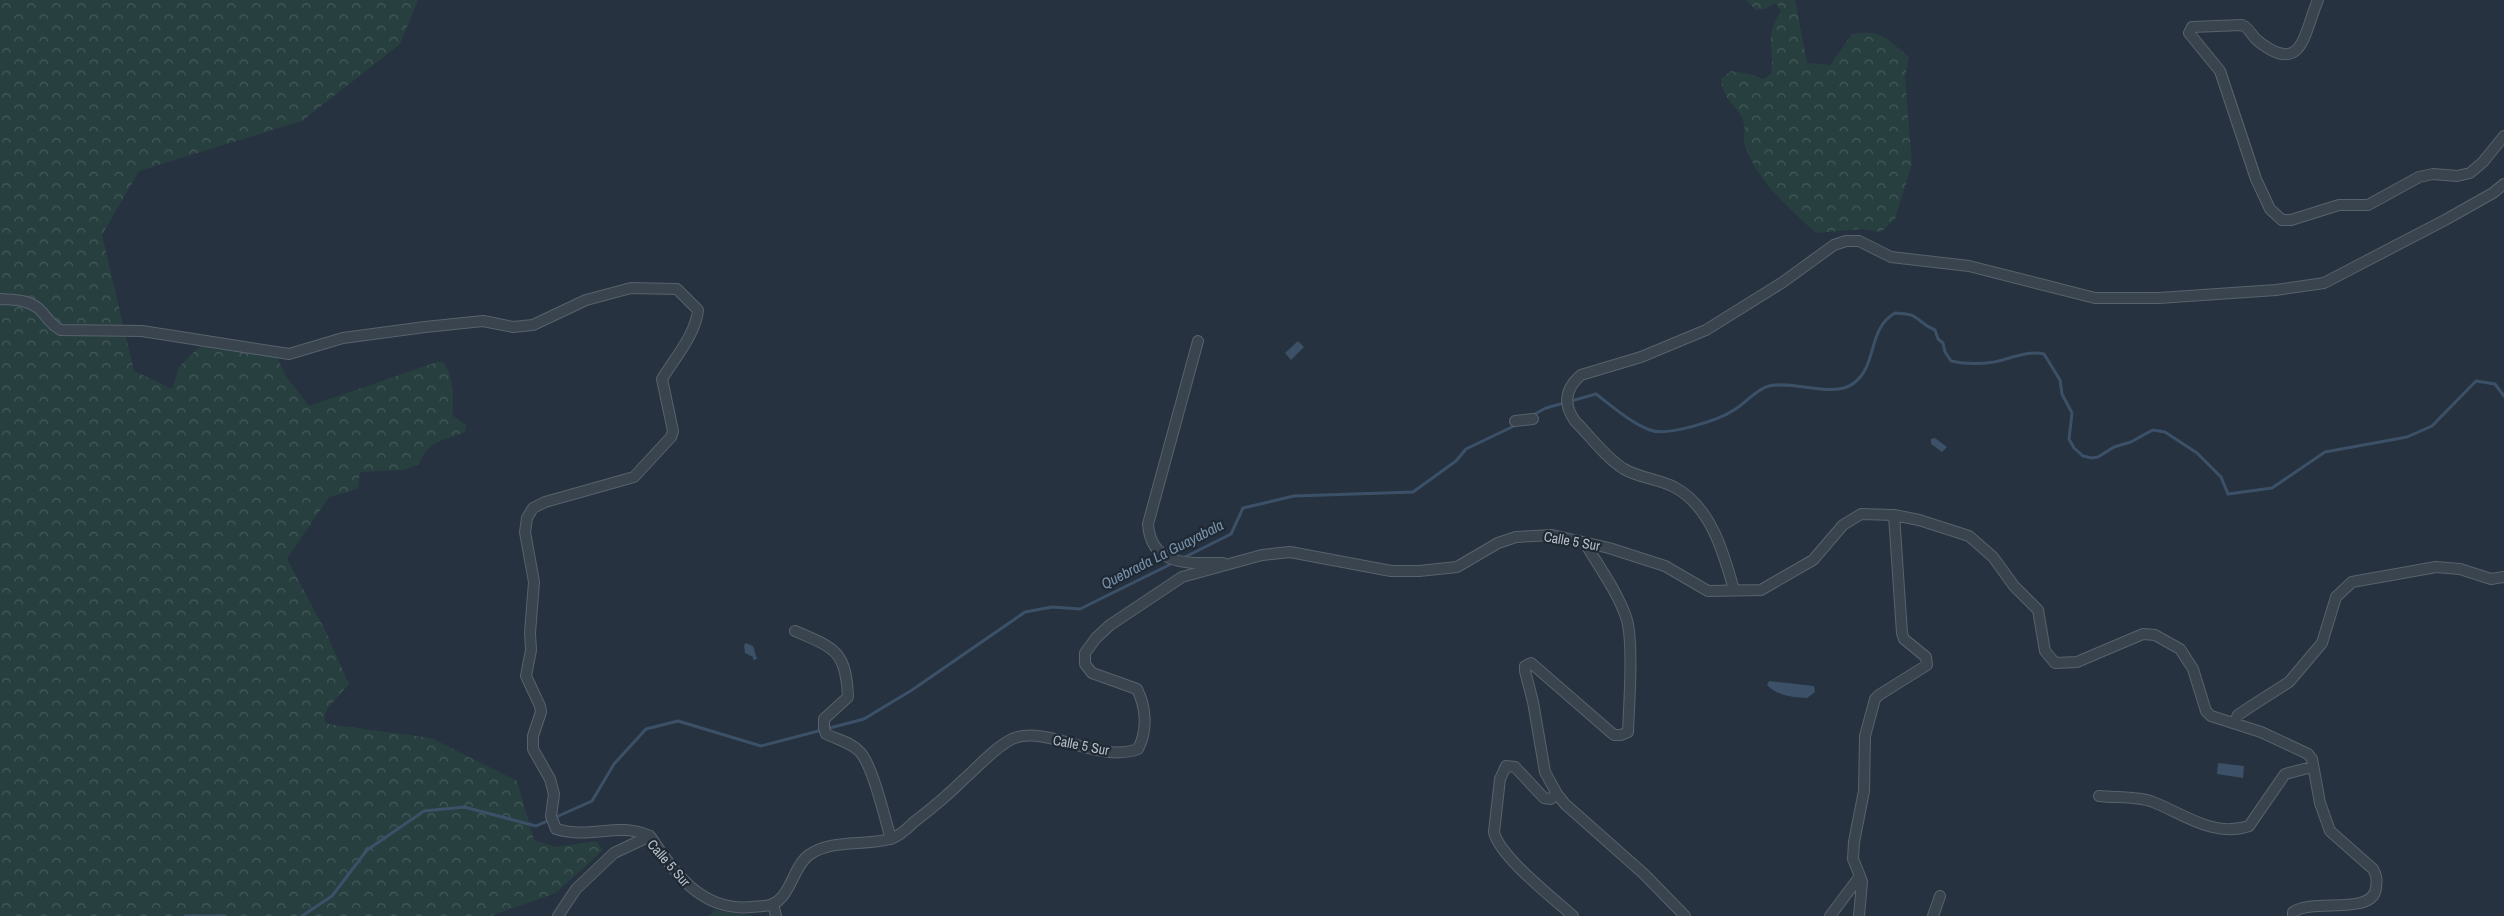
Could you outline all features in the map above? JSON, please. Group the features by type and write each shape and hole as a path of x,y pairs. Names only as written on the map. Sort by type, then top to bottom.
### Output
{"street":[{"path":"2318,0 2306,36 2296,51 2289,54 2274,53 2255,39 2248,27 2242,25 2192,27 2189,30 2189,33 2220,71 2256,179 2270,209 2282,220 2291,220 2339,205 2368,205 2419,177 2433,174 2457,176 2470,173 2504,136"},
{"path":"1734,590 1723,552 1711,528 1689,496 1673,486 1626,470 1616,463 1575,421 1566,401 1573,381 1580,375 1641,357 1706,330 1776,286 1834,245 1846,241 1859,241 1891,257 1969,266 2095,298 2159,298 2276,290 2324,283 2445,220 2493,193 2504,184"},
{"path":"0,299 24,300 38,308 54,326 61,330 142,331 289,354 343,338 425,327 483,321 513,327 533,325 586,300 631,288 677,289 698,310 697,317 688,336 662,380 673,431 671,437 634,477 546,502 533,508 527,518 525,532 534,582 530,633 531,650 526,676 541,712 533,736 533,750 550,779 554,794 552,819 556,829 571,834 634,829 650,836"},
{"path":"1198,341 1148,524 1153,544 1169,560 1228,563"},
{"path":"1516,421 1533,419"},
{"path":"1859,916 1862,882 1853,859 1854,842 1864,791 1865,736 1875,699 1879,694 1927,664 1928,661 1926,657 1904,639 1902,633 1894,515"},
{"name":"Calle 5 Sur","path":"891,839 938,803 991,754 1013,739 1030,735 1095,750 1128,753 1138,749 1143,740 1145,705 1137,689 1092,673 1085,664 1085,653 1096,638 1110,625 1182,577 1206,572 1228,563 1262,555 1290,552 1390,571 1419,571 1457,567 1498,543 1516,537 1552,535 1609,548 1665,566 1708,591 1761,590 1813,560 1843,525 1857,516 1894,515 1919,520 1969,536 1993,557 2014,586 2038,610 2045,651 2055,663 2077,662 2143,634 2155,635 2180,649 2193,669 2206,711 2211,716 2234,723"},
{"path":"1585,543 1618,597 1627,619 1629,639 1628,732 1614,735 1531,663 1525,666 1545,772 1565,804 1644,874 1684,916"},
{"path":"2293,916 2293,912 2302,908 2358,908 2368,904 2376,893 2377,877 2373,869 2330,831 2320,803 2308,754 2261,732 2234,723 2238,716 2253,704 2289,682 2322,642 2336,597 2352,582 2436,567 2460,569 2491,579 2504,577"},
{"path":"776,916 773,904 781,899 807,856 816,850 858,842 891,839 870,771 861,752 850,743 825,731 824,719 848,697 839,655 830,646 796,631"},
{"path":"1557,794 1551,799 1544,798 1515,767 1506,766 1500,779 1494,832 1495,839 1507,856 1573,916"},
{"path":"2099,796 2152,802 2204,826 2242,829 2249,826 2285,774 2312,767"},
{"name":"Calle 5 Sur","path":"558,916 576,889 614,853 650,836 681,880 698,894 716,903 744,908 773,904"},
{"path":"1830,916 1860,876"},
{"path":"1933,916 1940,896"}],"green space":[{"path":"0,0 418,0 400,44 302,121 139,171 102,235 134,371 172,389 179,367 201,345 277,357 285,375 309,406 437,362 443,362 451,381 453,395 452,415 466,425 465,432 437,442 427,450 419,464 404,470 360,472 358,489 329,497 287,559 326,632 349,684 327,709 324,718 327,724 431,738 517,781 534,840 556,847 596,841 603,850 556,893 491,916 0,916"},
{"path":"1746,0 1795,0 1807,63 1830,65 1852,34 1862,33 1877,34 1883,37 1909,57 1905,77 1912,164 1895,219 1881,232 1862,229 1816,233 1775,193 1750,159 1744,143 1745,129 1742,117 1725,94 1721,79 1731,71 1750,74 1763,79 1771,74 1772,29 1781,11 1776,3 1765,9 1756,10"},
{"path":"714,910 753,916 709,916"}],"water":[{"path":"1298,341 1304,347 1291,360 1285,353"},
{"path":"1935,438 1947,447 1942,452 1931,444 1931,439"},
{"path":"746,643 753,646 757,659 753,660 753,657 745,653 744,645"},
{"path":"1769,681 1814,686 1815,692 1807,698 1786,695 1771,689 1767,685"},
{"path":"2218,763 2244,766 2243,778 2217,774"}],"waterway":[{"name":"Quebrada La Guayabala","path":"1533,415 1546,408 1596,394 1636,423 1658,432 1705,423 1727,414 1760,390 1769,386 1790,385 1825,389 1846,387 1854,383 1862,375 1867,367 1880,328 1895,313 1913,316 1935,330 1951,361 1984,363 2032,353 2044,354 2060,380 2062,394 2072,413 2069,439 2074,448 2083,456 2098,457 2114,447 2131,442 2153,430 2165,432 2197,453 2221,477 2228,494 2272,488 2325,452 2407,437 2432,426 2476,381 2495,384 2504,396"},
{"name":"Quebrada La Guayabala","path":"1183,558 1231,534 1243,508 1294,496 1413,492 1456,461 1466,449 1516,425"},
{"name":"Quebrada La Guayabala","path":"302,916 332,896 367,850 424,811 464,807 536,826 592,801 614,764 646,729 678,721 761,746 864,719 912,690 1025,612 1052,607 1080,609 1173,563"},
{"name":"Quebrada La Guayabala","path":"185,916 225,916"}]}
